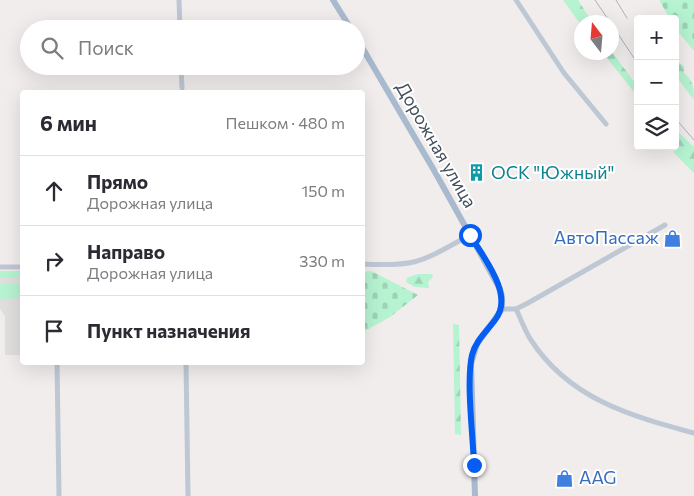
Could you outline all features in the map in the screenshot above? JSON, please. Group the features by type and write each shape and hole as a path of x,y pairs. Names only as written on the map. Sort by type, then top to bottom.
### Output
{"main road":[{"path":"333,0 345,20"},
{"name":"Дорожная улица","path":"365,53 500,289 502,309"},
{"path":"475,496 471,364 477,344 502,309"}],"street":[{"path":"179,0 180,20"},
{"path":"516,0 564,73 606,124"},
{"path":"181,75 182,88"},
{"path":"502,309 516,309 666,225"},
{"path":"365,264 398,266 415,263 470,235"},
{"path":"0,267 20,267"},
{"path":"516,309 531,340 552,366 576,388 625,414 694,434"},
{"path":"57,365 59,496"},
{"path":"186,365 188,496"}],"shaded area":[{"path":"0,278 20,278 20,355 5,355 5,316 0,309"}],"green space":[{"path":"563,0 578,0 588,15 574,15"},
{"path":"659,0 694,0 694,51 679,33 679,15 668,15"},
{"path":"609,60 618,60 634,82 634,92"},
{"path":"679,63 684,66 684,73 692,85 694,100 679,80"},
{"path":"679,133 694,147 694,173 673,152 679,150"},
{"path":"0,271 20,271 20,278 0,278"},
{"path":"371,271 418,295 390,317 365,331 365,272"},
{"path":"418,274 432,274 433,277 428,282 429,288 415,287 406,282 407,278"},
{"path":"20,283 20,298 0,299 0,284"},
{"path":"453,324 459,325 461,435 455,434"}],"railway":[{"path":"595,0 605,15"},
{"path":"616,0 627,18"},
{"path":"619,36 635,60"},
{"path":"679,123 694,140"}],"place":[{"name":"ОСК \"Южный\"","path":"477,173"},
{"name":"АвтоПассаж","path":"673,238"},
{"name":"AAG","path":"565,478"}],"route":[{"path":"470,235 500,289 503,304 496,320 481,336 473,353 471,364 474,465"}]}
